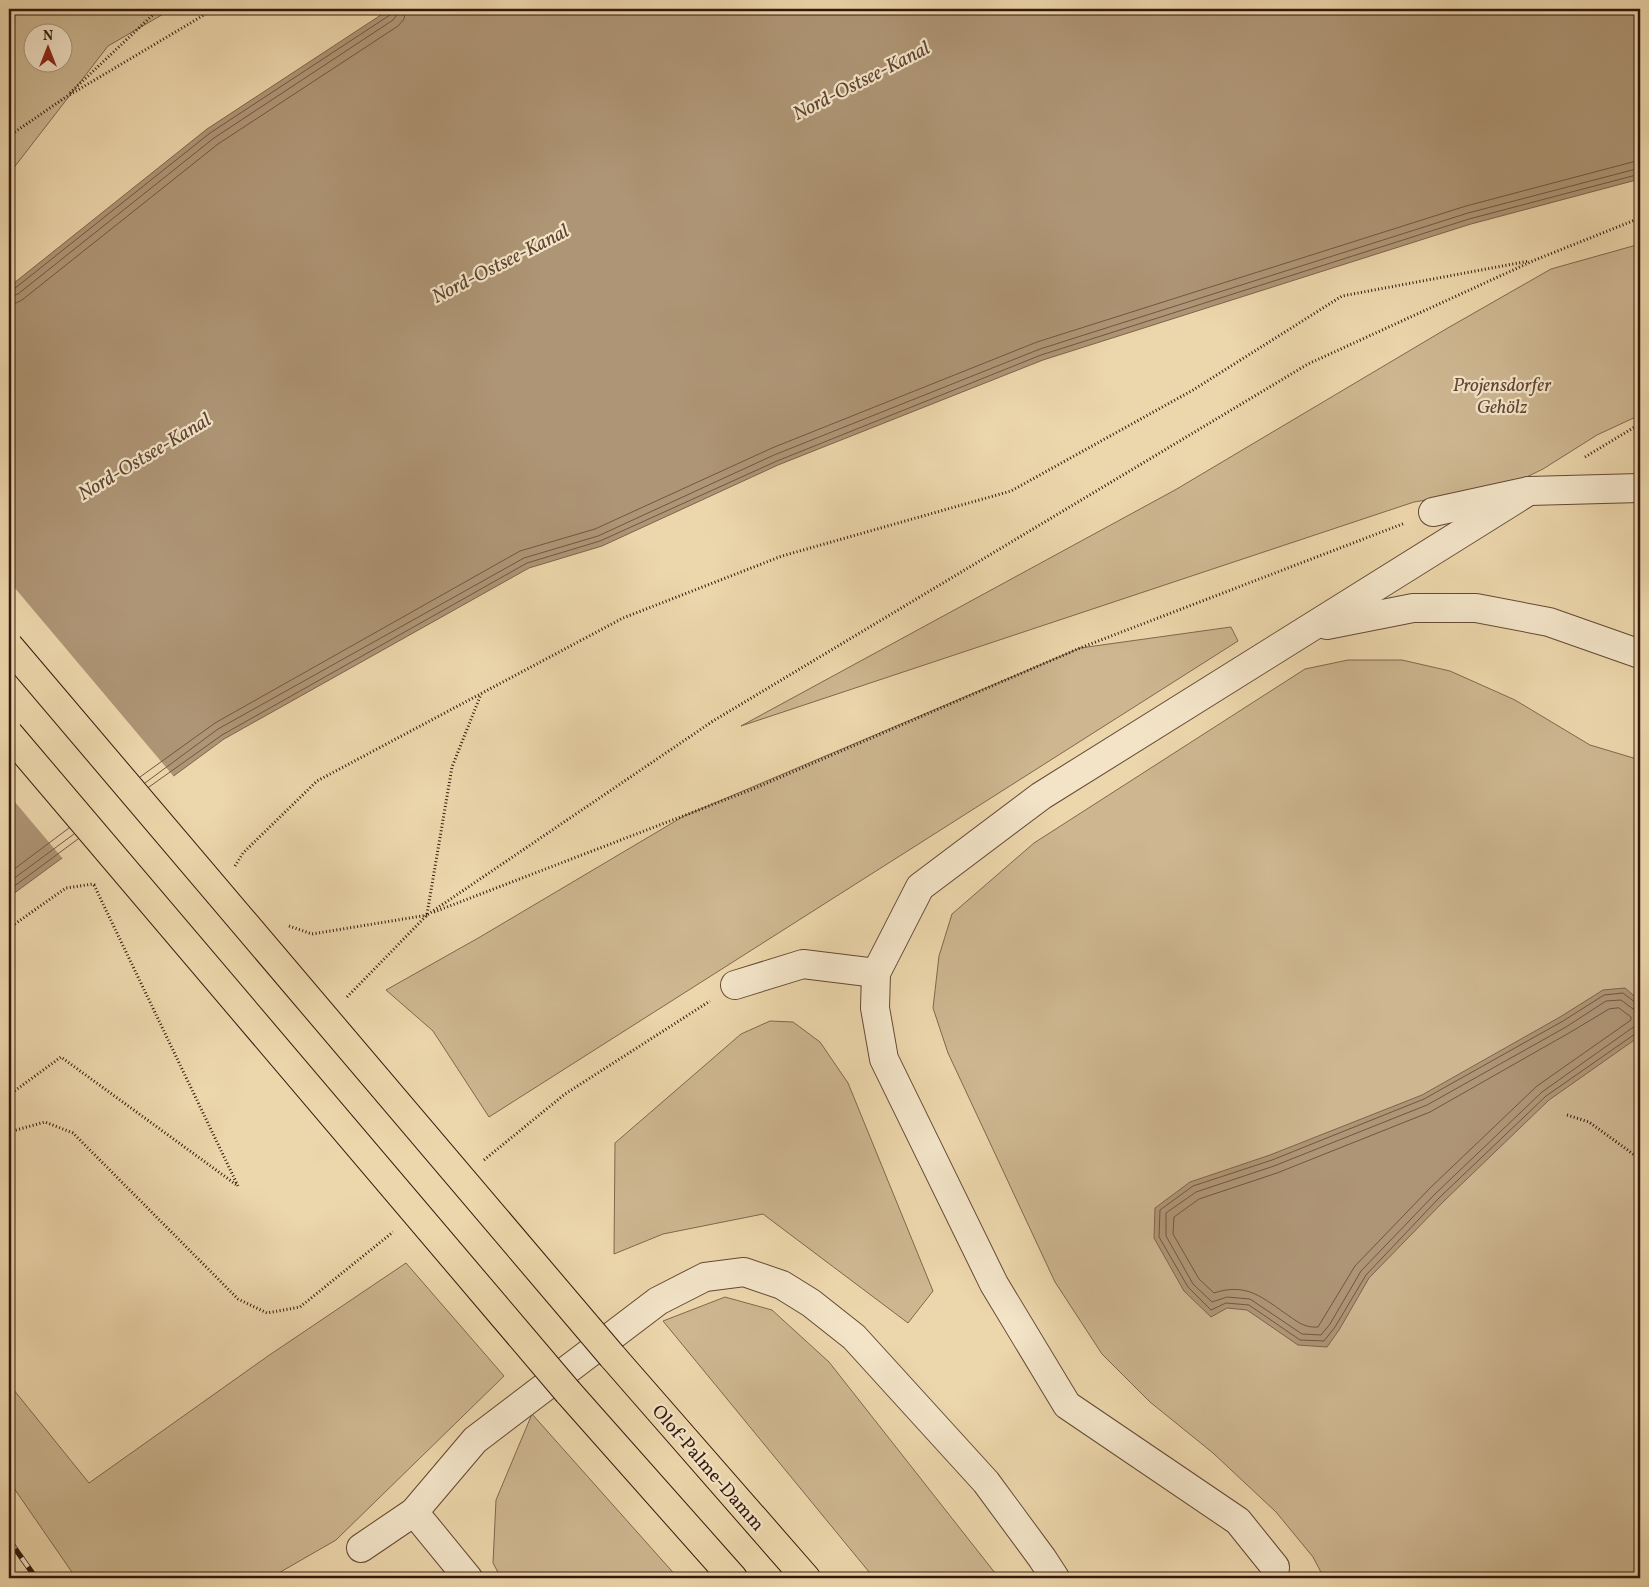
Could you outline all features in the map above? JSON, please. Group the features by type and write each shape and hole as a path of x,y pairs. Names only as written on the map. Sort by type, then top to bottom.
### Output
{"highway":[{"name":"Olof-Palme-Damm","path":"9,646 612,1356 806,1578"},
{"path":"9,734 568,1392 733,1578"}],"lane":[{"path":"1433,512 1529,491 1640,488"},
{"path":"1274,1578 1275,1567 1238,1521 1066,1405 994,1284 884,1060 874,1008 876,973 920,886 1041,796 1529,491"},
{"path":"1311,628 1412,608 1476,608 1549,622 1640,654"},
{"path":"735,985 803,964 876,973"},
{"path":"360,1548 414,1512 475,1440 658,1301 705,1277 744,1272 782,1284 811,1303 854,1337 986,1482 1055,1578"},
{"path":"414,1512 468,1578"}],"path":[{"path":"66,97 159,9"},
{"path":"9,136 66,97 214,9"},
{"path":"427,915 713,721 1308,364 1535,260 1640,218"},
{"path":"233,869 243,853 316,781 623,618 782,556 1010,491 1193,390 1342,296 1535,260"},
{"path":"427,915 753,789 1100,640 1433,512"},
{"path":"427,915 452,767 481,694"},
{"path":"9,1095 61,1057 238,1186 94,884"},
{"path":"1567,1115 1589,1122 1640,1159"},
{"path":"9,1132 45,1122"}],"green space":[{"path":"9,9 172,9 108,46 9,174"},
{"name":"Projensdorfer Gehölz","path":"1640,244 1640,415 1597,435 1543,469 1506,487 1414,502 741,726 1175,490 1551,269"},
{"path":"1231,627 1238,641 489,1117 433,1031 386,990 480,937 684,816 1080,648"},
{"path":"1348,660 1402,660 1450,671 1515,700 1590,745 1640,760 1640,1578 1324,1578 1313,1557 1276,1512 1213,1453 1150,1402 1102,1354 1055,1282 948,1053 933,1008 939,956 952,914 1034,843 1305,669"},
{"path":"770,1021 793,1022 820,1042 848,1083 933,1291 908,1323 763,1214 663,1234 614,1254 615,1143 741,1034"},
{"path":"406,1263 504,1376 336,1540 270,1578 76,1578 9,1481 9,1384 89,1483 268,1356"},
{"path":"725,1297 772,1310 829,1362 999,1578 874,1578 663,1321"},
{"path":"532,1414 678,1578 501,1578 493,1563 496,1500"}],"water":[{"name":"Nord-Ostsee-Kanal","path":"390,9 1640,9 1640,179 1471,224 1043,360 778,465 602,546 529,568 224,739 9,897 9,287 207,129"},
{"path":"1625,988 1640,1001 1640,1036 1549,1100 1443,1202 1369,1278 1327,1347 1298,1345 1247,1310 1227,1308 1211,1317 1184,1291 1154,1238 1155,1208 1190,1182 1270,1155 1422,1095 1560,1017 1603,990"}],"pier":[{"path":"9,581 175,778 63,859 9,795"}],"railway":[{"path":"9,1540 36,1578"}]}
